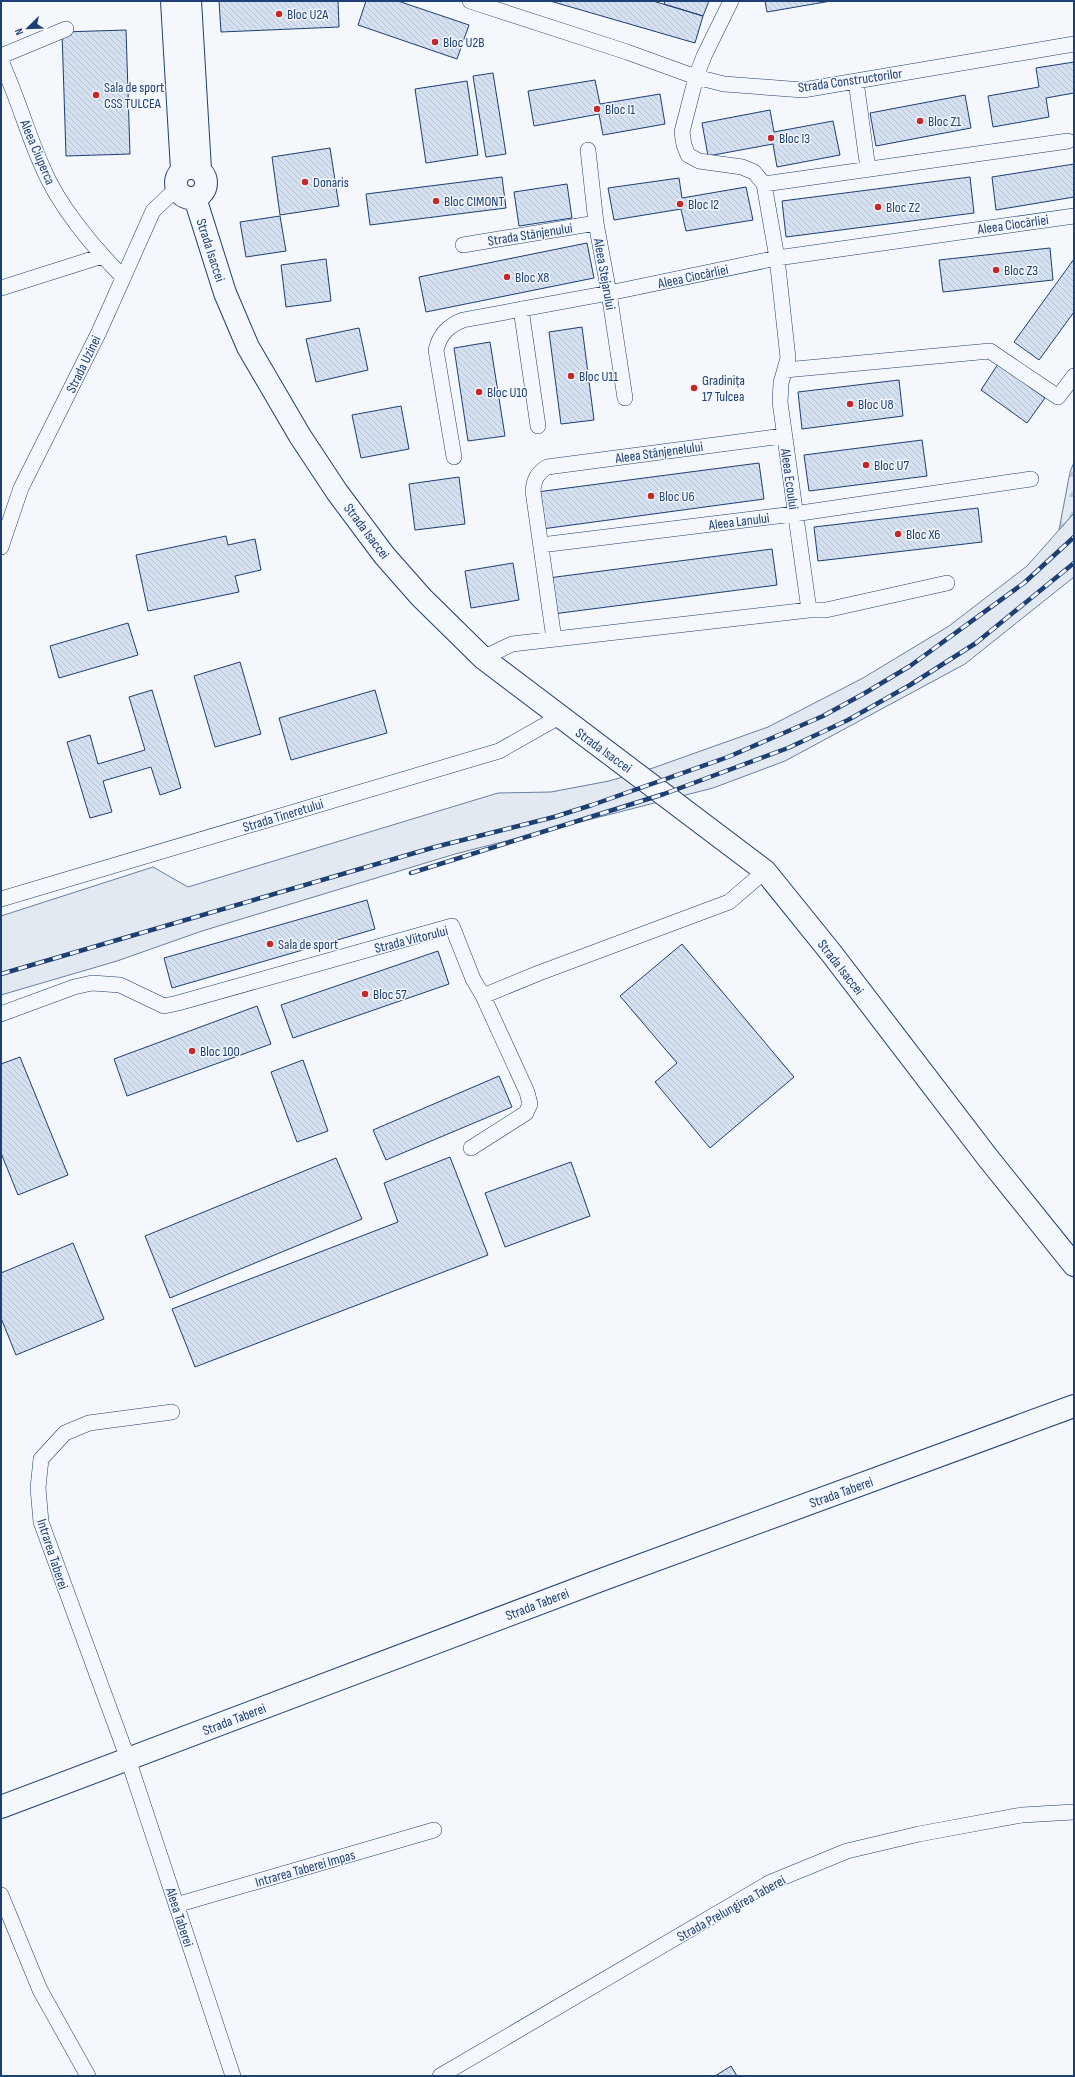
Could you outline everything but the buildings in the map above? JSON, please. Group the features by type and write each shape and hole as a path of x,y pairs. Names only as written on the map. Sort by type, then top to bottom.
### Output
{"main road":[{"name":"Strada Isaccei","path":"172,1 188,182 225,293 245,340 272,391 337,492 384,555 420,597 483,658 559,717 652,784 721,840 765,871 832,954 988,1158 1074,1265"},
{"name":"Strada Isaccei","path":"188,182 190,1"},
{"name":"Strada Taberei","path":"1,1807 601,1580 1074,1406"}],"street":[{"name":"Strada Constructorilor","path":"470,1 627,52 696,77 724,84 803,90 1074,44"},
{"path":"731,1 704,56 696,77 682,132 688,155 699,161 742,167 754,172 764,184 1068,141"},
{"path":"1,56 66,29"},
{"name":"Aleea Ciuperca","path":"1,61 13,87 42,167 52,187 102,256 122,276"},
{"path":"856,81 868,169"},
{"name":"Aleea Stejarului","path":"588,150 596,223 609,293 625,398"},
{"name":"Strada Uzinei","path":"1,547 21,488 98,332 122,276 153,211 188,182"},
{"name":"Aleea Ecoului","path":"764,184 777,258 788,358 786,370 780,383 783,436 809,610"},
{"name":"Aleea Ciocârliei","path":"454,457 436,350 439,338 452,324 463,320 609,293 777,258 1074,216"},
{"name":"Strada Stânjenului","path":"464,244 596,223"},
{"path":"1,288 102,256"},
{"path":"521,309 538,426"},
{"path":"786,370 990,351 1058,397 1074,376"},
{"name":"Aleea Stânjenelului","path":"541,545 533,491 537,475 547,467 783,436"},
{"name":"Aleea Lanului","path":"541,545 794,514 1031,479"},
{"path":"541,545 554,639"},
{"path":"483,658 512,644 809,610 826,610 947,583"},
{"name":"Strada Tineretului","path":"1,899 499,751 559,717"},
{"path":"471,1148 526,1113 530,1104 527,1092 483,996 539,973 729,902 765,871"},
{"name":"Strada Viitorului","path":"1,1014 74,987 92,983 120,985 164,1006 452,926 473,979 483,996"},
{"name":"Intrarea Taberei","path":"128,1759 41,1522 38,1488 41,1459 65,1433 89,1424 172,1412"},
{"name":"Aleea Taberei","path":"128,1759 233,2076"},
{"name":"Strada Prelungirea Taberei","path":"440,2076 769,1883 847,1851 919,1834 1022,1815 1074,1812"},
{"name":"Intrarea Taberei Impas","path":"176,1905 434,1830"},
{"path":"1,1895 40,1990 88,2076"}],"green space":[{"path":"1074,462 1074,513 1059,530 1070,472"},
{"path":"1074,513 1074,577 965,664 785,761 713,788 455,854 202,931 117,961 1,995 1,916 153,867 188,887 498,793 551,792 609,781 653,768 768,727 863,678 949,626 1027,566"}],"railway":[{"path":"1,974 435,847 554,817 728,757 823,716 910,666 1024,583 1074,537"},
{"path":"411,873 664,794 788,748 848,720 910,685 976,643 1074,563"}],"place":[{"name":"Bloc U2A","path":"279,14"},
{"name":"Bloc U2B","path":"435,42"},
{"name":"Sala de sport CSS TULCEA","path":"96,95"},
{"name":"Bloc I1","path":"597,109"},
{"name":"Bloc Z1","path":"920,121"},
{"name":"Bloc I3","path":"771,138"},
{"name":"Donaris","path":"305,182"},
{"name":"Bloc CIMONT","path":"436,201"},
{"name":"Bloc I2","path":"680,204"},
{"name":"Bloc Z2","path":"878,207"},
{"name":"Bloc Z3","path":"996,270"},
{"name":"Bloc X8","path":"507,277"},
{"name":"Bloc U11","path":"571,376"},
{"name":"Gradinița 17 Tulcea","path":"694,388"},
{"name":"Bloc U10","path":"479,392"},
{"name":"Bloc U8","path":"850,404"},
{"name":"Bloc U7","path":"866,465"},
{"name":"Bloc U6","path":"651,496"},
{"name":"Bloc X6","path":"898,534"},
{"name":"Sala de sport","path":"270,944"},
{"name":"Bloc 57","path":"365,994"},
{"name":"Bloc 100","path":"192,1051"}]}
